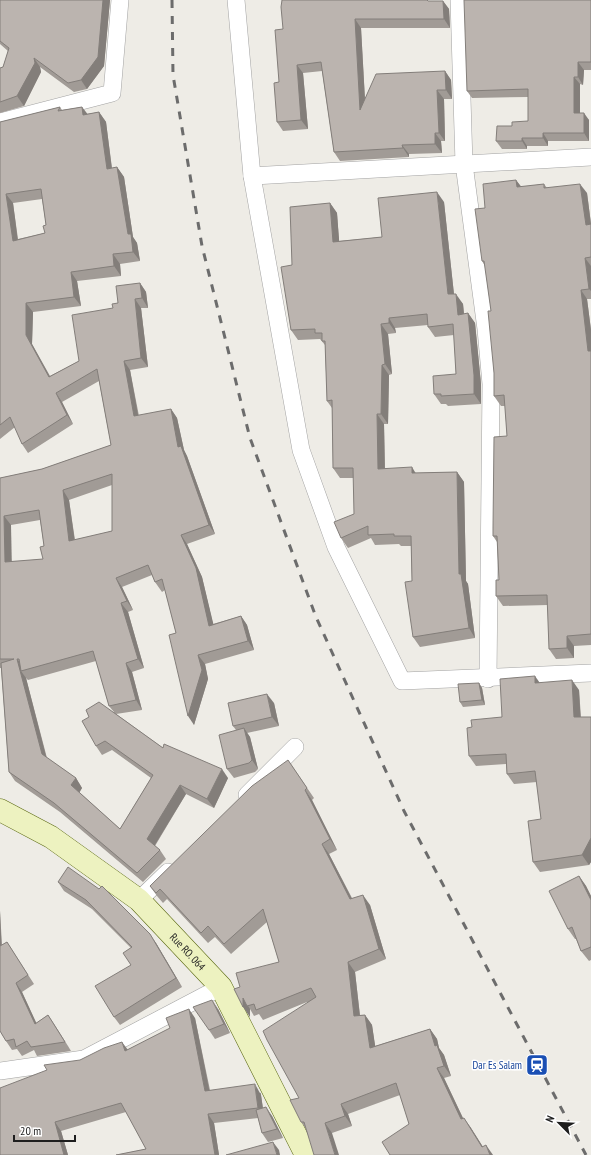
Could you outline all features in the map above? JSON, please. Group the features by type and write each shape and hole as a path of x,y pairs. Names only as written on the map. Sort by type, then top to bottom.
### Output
{"street":[{"path":"0,122 112,93 120,0"},
{"path":"236,0 252,176 301,450 336,547 402,681 488,679 591,673"},
{"path":"459,0 464,164 486,328 491,384 488,679"},
{"path":"252,176 591,157"},
{"path":"234,807 295,747"},
{"name":"Rue RO. 064","path":"0,810 51,837 139,900 221,987 306,1155"},
{"path":"139,900 178,862"},
{"path":"0,1071 84,1059 221,987"}],"building":[{"path":"0,0 103,0 98,57 81,80 68,83 34,58 35,63 17,96 0,102 0,68 3,67 9,48 0,41"},
{"path":"282,0 443,1 444,19 355,19 360,110 376,74 445,71 446,90 437,90 439,133 435,133 435,144 402,145 403,148 334,152 321,62 297,65 301,120 277,122 274,83 279,82 275,30 283,29 281,7"},
{"path":"464,0 591,0 591,62 578,62 578,77 574,77 574,113 584,113 584,133 543,133 543,138 522,138 522,141 496,141 497,126 512,126 512,122 528,121 528,89 467,91"},
{"path":"60,107 58,111 82,107 83,115 99,112 107,169 117,167 128,234 131,234 133,252 113,254 114,266 71,272 74,297 26,303 26,335 49,377 79,361 72,315 113,308 112,304 118,303 116,286 140,283 142,298 135,299 141,358 124,361 134,416 171,409 178,447 181,446 209,525 181,535 196,568 209,626 241,616 248,641 198,655 202,670 188,716 169,635 176,633 162,579 155,582 148,565 116,578 127,601 121,603 138,659 126,663 136,700 109,706 93,651 21,671 19,659 17,659 42,754 76,778 71,785 120,829 153,775 105,741 96,746 82,721 89,717 86,710 99,702 163,748 164,744 222,769 207,799 180,785 147,839 160,850 137,873 54,803 9,772 1,663 14,659 0,659 0,478 42,469 111,445 97,369 56,393 67,415 22,444 10,417 0,425 0,122","holes":["41,189 46,225 43,226 45,233 13,241 6,194","112,474 112,531 69,541 63,490","39,510 44,546 40,547 43,559 5,562 4,516"]},
{"path":"516,180 517,187 544,184 544,188 580,184 586,225 591,224 591,257 585,258 589,289 581,290 588,351 591,351 591,634 567,636 567,648 549,649 547,595 496,596 496,580 499,580 497,536 493,536 494,437 507,436 504,395 494,396 494,373 488,311 491,311 475,209 485,208 483,184"},
{"path":"437,192 448,294 456,294 458,315 468,313 474,375 474,394 441,396 441,394 434,394 433,376 456,374 453,324 428,327 427,314 389,318 389,323 381,324 385,364 382,365 381,414 377,414 378,469 412,467 412,473 457,472 459,574 461,574 469,628 413,637 405,582 412,581 411,536 394,536 394,534 368,535 368,526 341,538 334,522 354,514 353,468 333,468 332,400 327,401 325,341 322,341 322,333 315,333 315,329 291,330 281,267 292,265 290,207 330,203 333,242 382,237 378,198"},
{"path":"535,676 535,683 572,680 574,717 591,717 591,838 582,855 533,862 528,821 541,819 535,771 507,774 506,754 469,756 467,728 472,727 471,720 502,717 500,679"},
{"path":"479,683 482,700 460,702 458,684"},
{"path":"267,694 272,717 233,726 228,703"},
{"path":"244,728 252,760 249,763 227,769 219,735"},
{"path":"288,760 307,788 305,790 330,839 322,844 350,899 363,895 379,949 348,962 354,1016 365,1015 370,1048 430,1029 435,1046 437,1045 444,1066 437,1068 461,1119 464,1118 482,1147 486,1145 490,1155 390,1155 382,1142 409,1124 396,1083 341,1104 345,1116 325,1123 335,1155 314,1155 304,1122 301,1122 290,1100 299,1098 263,1031 316,997 311,988 256,1010 254,1004 247,1006 243,998 243,1007 234,989 240,987 236,973 279,962 263,909 224,944 208,926 201,933 160,889 156,893 150,886 252,786"},
{"path":"68,867 99,889 102,886 150,934 176,978 114,1017 95,986 131,965 123,953 132,947 86,900 58,882"},
{"path":"579,876 591,900 591,947 581,951 572,927 568,929 549,891"},
{"path":"7,942 28,975 16,983 35,1024 48,1015 65,1042 31,1047 27,1041 16,1047 14,1039 6,1041 0,1031 0,946"},
{"path":"212,1000 224,1024 209,1030 193,1007"},
{"path":"189,1009 205,1091 255,1084 258,1108 208,1114 215,1155 116,1155 146,1149 121,1103 55,1122 64,1155 0,1155 0,1088 47,1070 44,1065 80,1060 104,1048 122,1042 125,1051 170,1028 166,1018"},
{"path":"266,1107 277,1129 262,1133 256,1110"},
{"path":"273,1142 277,1155 226,1155"}],"railway":[{"path":"172,0 173,75 202,246 250,438 316,617 404,811 586,1155"}],"place":[{"name":"Dar Es Salam","path":"537,1065"}]}
